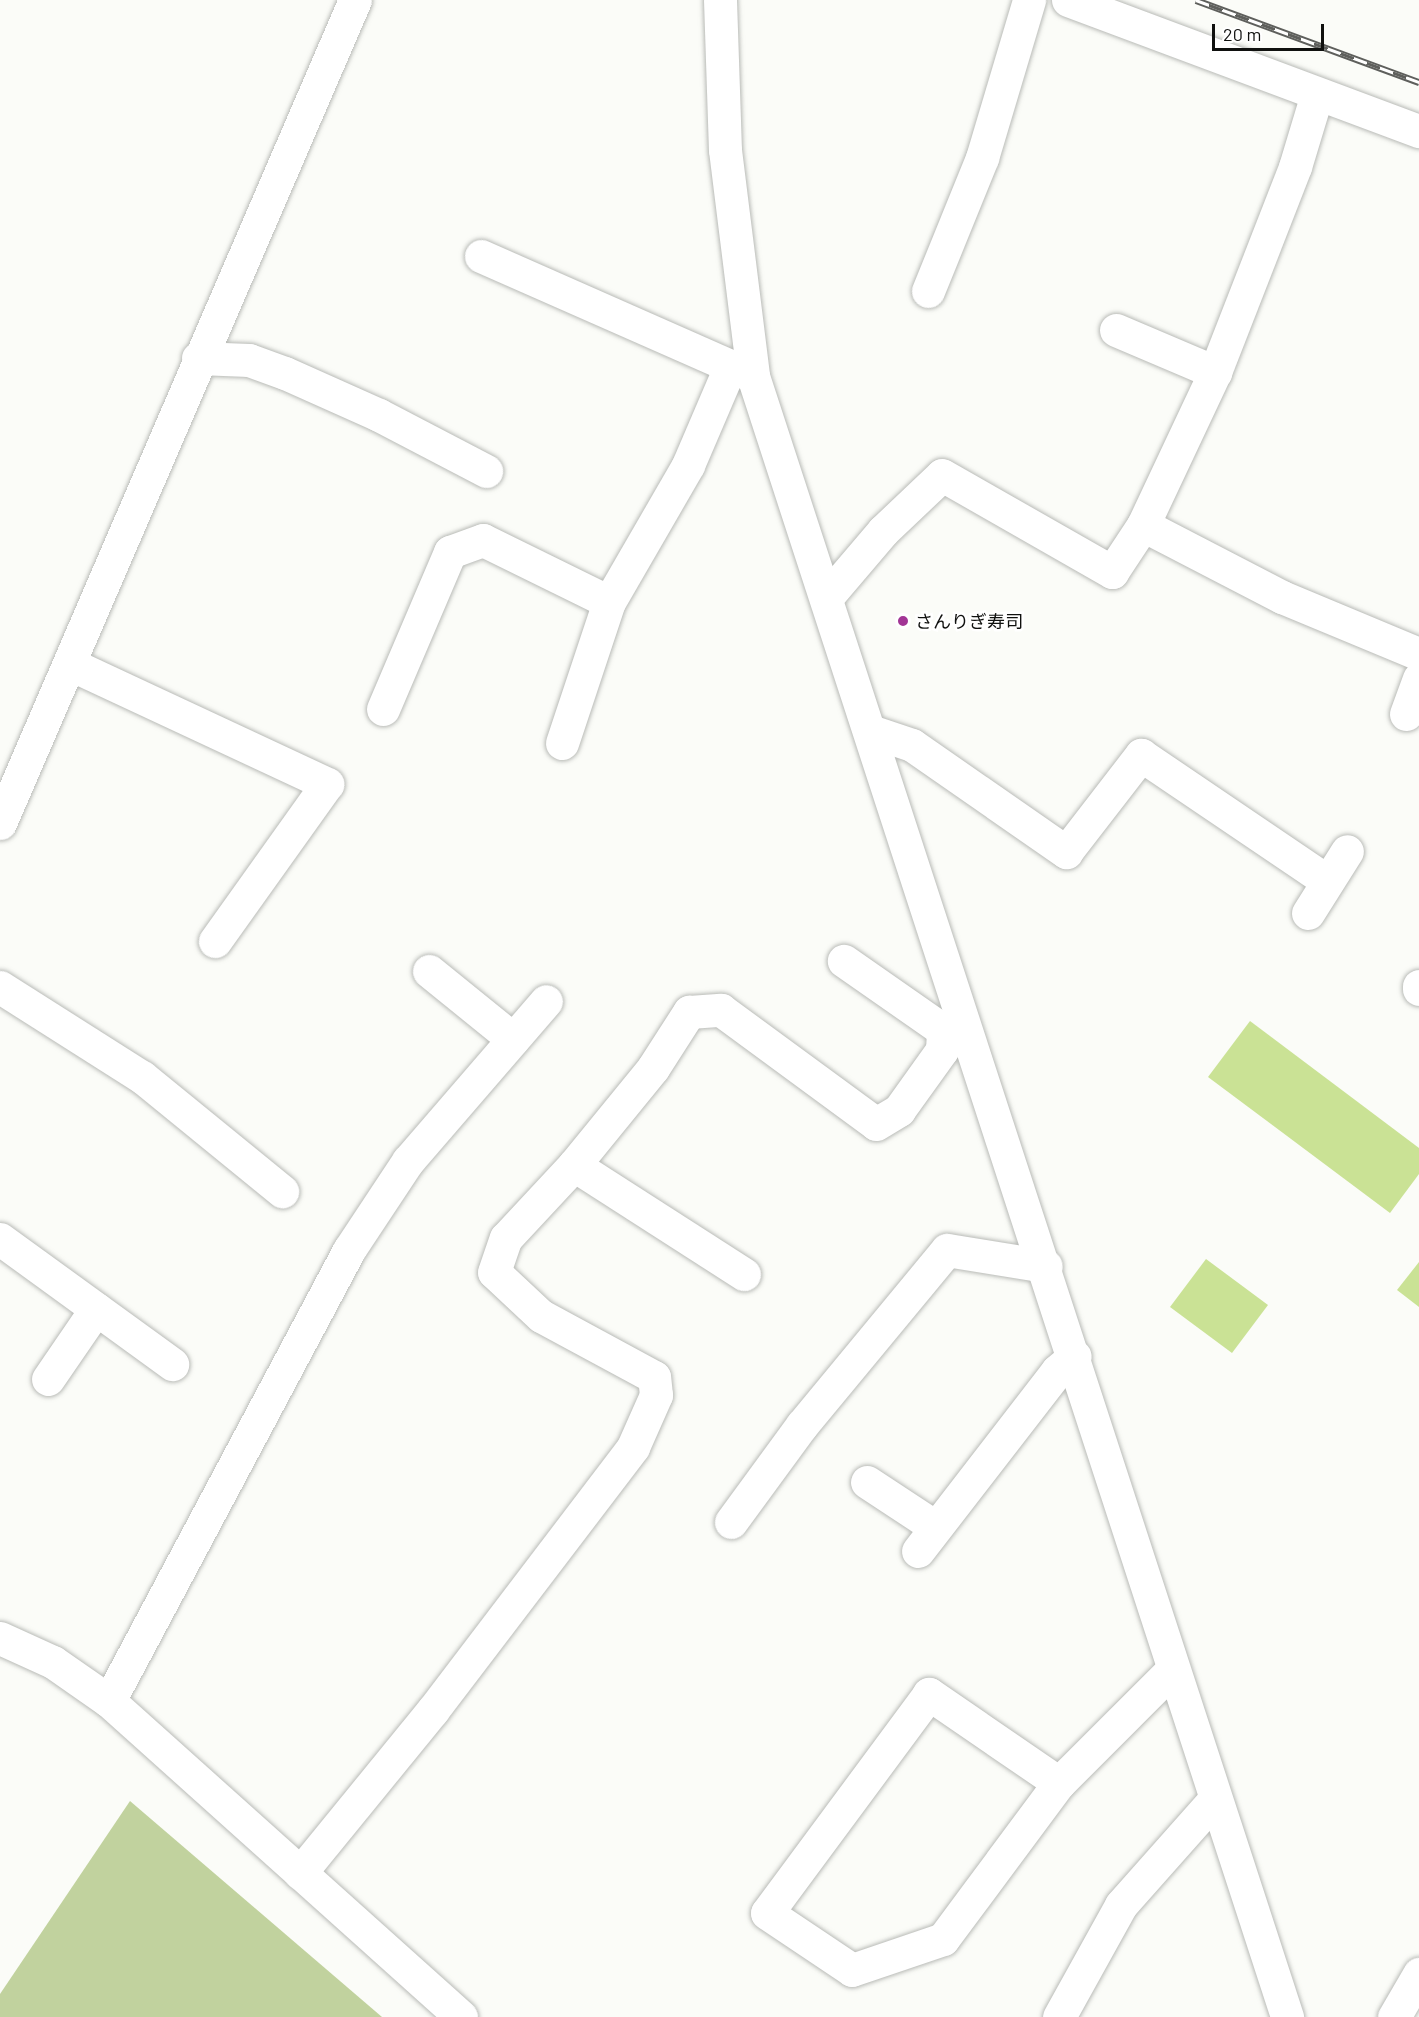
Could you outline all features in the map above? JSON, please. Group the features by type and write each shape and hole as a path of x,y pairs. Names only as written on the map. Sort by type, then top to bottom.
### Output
{"street":[{"path":"0,823 70,664 198,358 355,0"},
{"path":"720,0 725,150 741,372 826,598 1076,1356 1172,1670 1287,2017"},
{"path":"928,291 982,158 1029,0"},
{"path":"1068,0 1419,131"},
{"path":"826,598 883,531 942,475 1112,572 1143,525 1215,372 1294,167 1317,94"},
{"path":"481,256 741,372"},
{"path":"1116,330 1215,372"},
{"path":"198,358 249,360 285,373 379,415 486,471"},
{"path":"562,743 609,602 741,372"},
{"path":"1143,525 1282,597 1419,654"},
{"path":"383,709 450,552 483,540 609,602"},
{"path":"70,664 327,784 215,941"},
{"path":"1406,714 1419,678"},
{"path":"870,731 912,745 1066,852 1141,755 1327,880"},
{"path":"1308,913 1347,851"},
{"path":"300,1873 434,1710 633,1447 656,1395 654,1377 541,1316 494,1272 506,1238 574,1165 653,1068 689,1012 720,1010 876,1124 899,1110 942,1050 943,1030 844,961"},
{"path":"429,971 513,1040"},
{"path":"0,987 142,1077 282,1191"},
{"path":"109,1701 349,1250 408,1161 546,1001"},
{"path":"574,1165 744,1274"},
{"path":"0,1239 172,1364"},
{"path":"731,1522 802,1425 946,1250 1046,1266"},
{"path":"48,1379 96,1309"},
{"path":"867,1482 926,1538 1057,1371 1076,1356"},
{"path":"0,1638 53,1662 109,1701 461,2017"},
{"path":"1059,1783 928,1694 767,1913 852,1970 943,1939 1059,1783 1172,1670"},
{"path":"1059,2017 1121,1905 1215,1799"},
{"path":"1395,2017 1419,1974"}],"green space":[{"path":"130,1801 382,2017 0,2017 0,1994"}],"building":[{"path":"1250,1021 1419,1148 1419,1174 1390,1213 1208,1077"},
{"path":"1206,1259 1268,1305 1232,1353 1170,1307"},
{"path":"1419,1262 1419,1307 1397,1290"}],"railway":[{"path":"1196,0 1419,82"}],"place":[{"name":"さんりぎ寿司","path":"903,621"}]}
